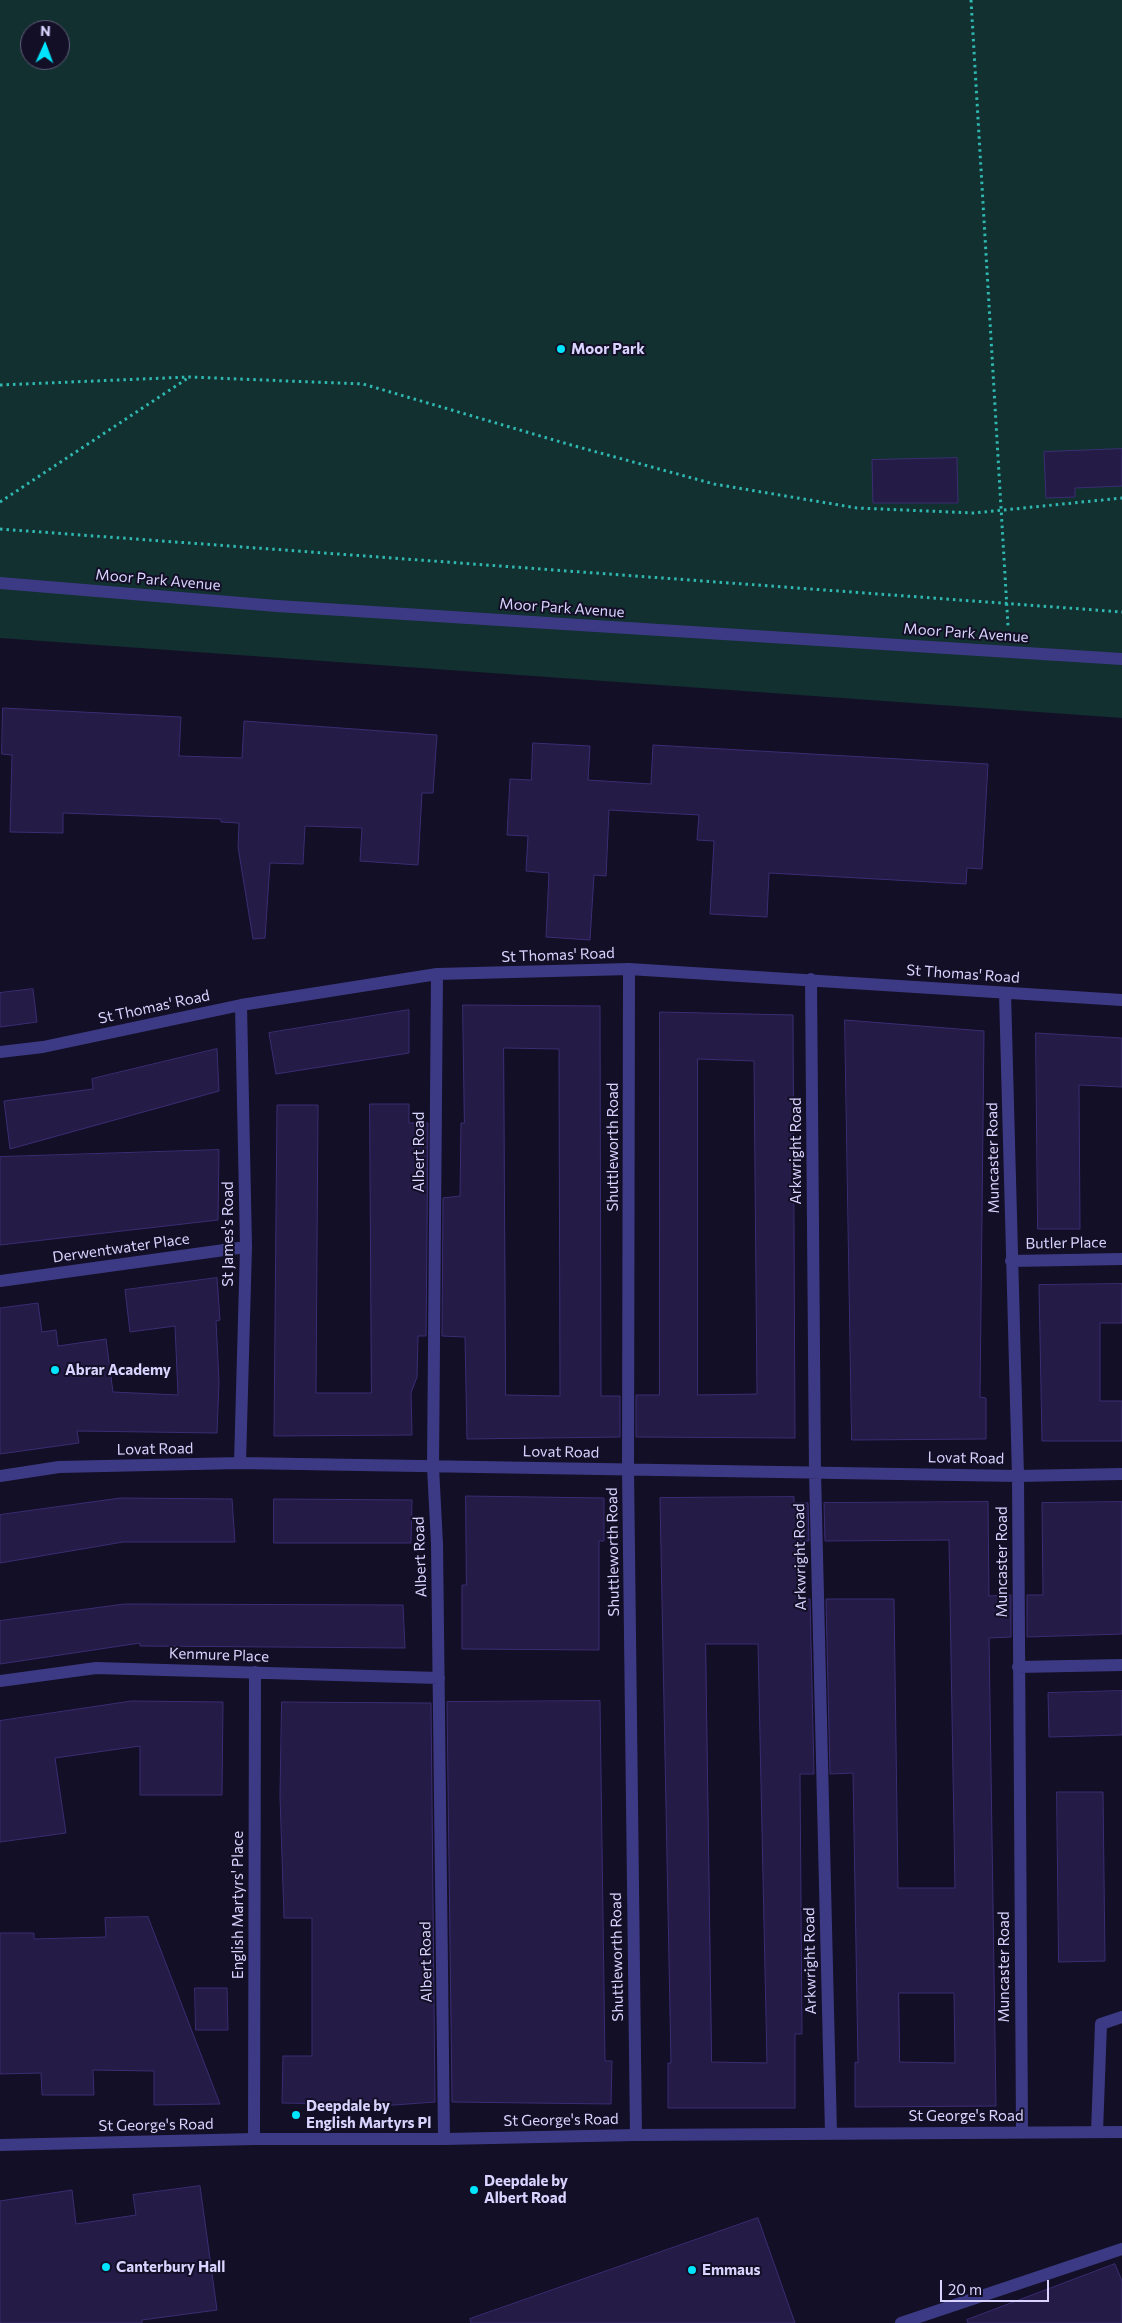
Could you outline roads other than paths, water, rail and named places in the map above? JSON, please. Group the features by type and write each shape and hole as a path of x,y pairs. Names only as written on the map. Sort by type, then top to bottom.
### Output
{"street":[{"name":"Moor Park Avenue","path":"0,583 277,606 1122,659"},
{"name":"St Thomas' Road","path":"0,1052 43,1047 241,1005 437,974 629,969 1122,1000"},
{"name":"Shuttleworth Road","path":"629,969 628,1469 636,2135"},
{"name":"Albert Road","path":"437,974 433,1467 437,1544 444,2139"},
{"name":"Arkwright Road","path":"811,979 815,1472 831,2133"},
{"name":"Muncaster Road","path":"1005,993 1018,1476 1022,2131"},
{"name":"St James's Road","path":"240,1463 246,1247 241,1005"},
{"name":"Derwentwater Place","path":"0,1281 246,1247"},
{"name":"Butler Place","path":"1011,1261 1122,1258"},
{"name":"Lovat Road","path":"0,1476 59,1467 240,1463 1018,1476 1122,1474"},
{"path":"1018,1667 1122,1665"},
{"name":"Kenmure Place","path":"0,1681 96,1668 439,1678"},
{"name":"English Martyrs' Place","path":"254,2138 255,1672"},
{"path":"1097,2132 1101,2024 1122,2016"},
{"name":"St George's Road","path":"0,2145 254,2138 444,2139 1022,2131 1122,2132"},
{"path":"901,2323 1122,2249"}],"place":[{"name":"Moor Park","path":"561,349"},
{"name":"Abrar Academy","path":"55,1370"},
{"name":"Deepdale by English Martyrs Pl","path":"296,2115"},
{"name":"Deepdale by Albert Road","path":"474,2190"},
{"name":"Canterbury Hall","path":"106,2267"},
{"name":"Emmaus","path":"692,2270"}]}
